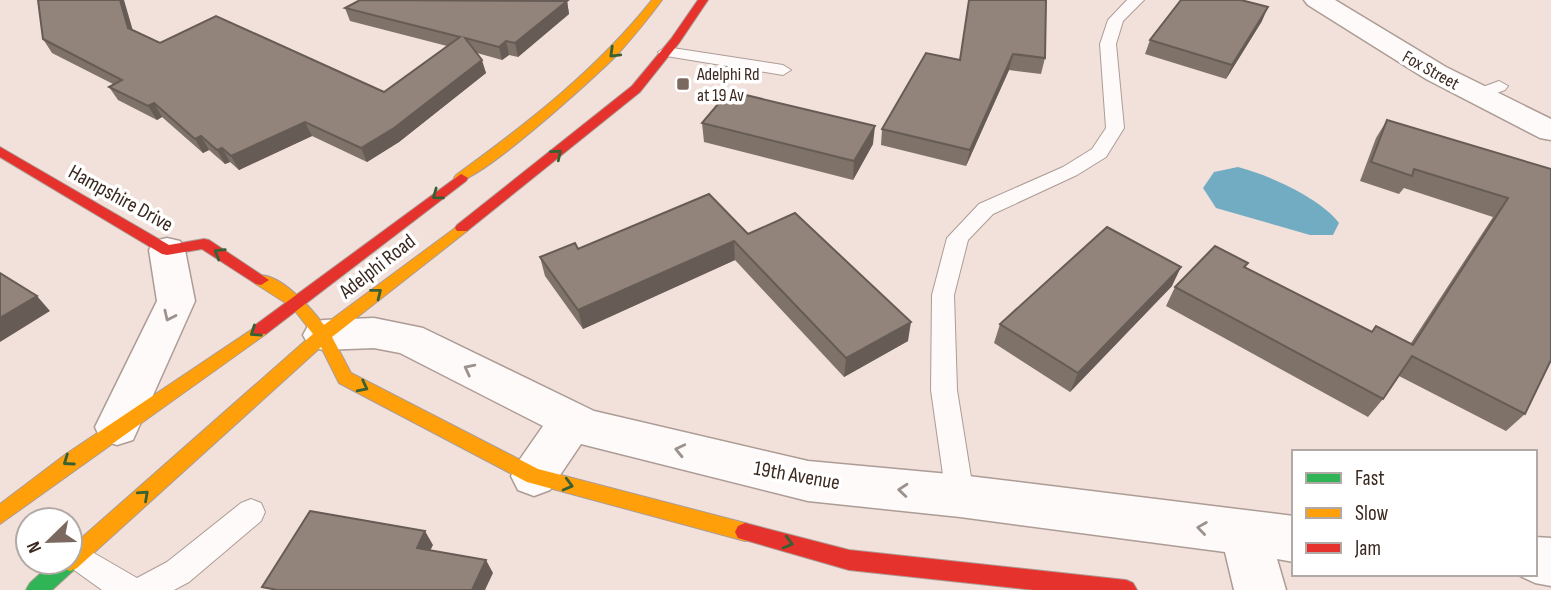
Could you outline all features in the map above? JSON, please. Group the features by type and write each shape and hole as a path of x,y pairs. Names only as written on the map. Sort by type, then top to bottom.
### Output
{"main road":[{"name":"Adelphi Road","path":"84,547 429,200 541,120 614,53 639,27 657,0"},
{"name":"Adelphi Road","path":"0,515 54,471 117,427 311,319 545,164 636,89 703,0"},
{"name":"Hampshire Drive","path":"0,151 167,250 204,244 311,319"},
{"path":"311,319 345,378 534,476 849,560 1126,590"},
{"name":"Adelphi Road","path":"37,590 53,576"}],"street":[{"name":"Fox Street","path":"1317,0 1380,41 1489,91 1551,131"},
{"path":"117,427 176,300 167,250"},
{"name":"19th Avenue","path":"311,319 409,339 585,428 808,481 960,496 1292,539"},
{"path":"534,476 572,421"},
{"path":"1245,534 1260,590"}],"lane":[{"path":"960,496 944,390 943,295 958,238 986,209 1070,171 1099,153 1115,128 1108,44 1116,20 1136,0"},
{"path":"666,52 783,70"},
{"path":"144,590 178,572 251,512"},
{"path":"84,567 129,590"}],"water":[{"path":"1238,167 1279,182 1320,205 1339,223 1333,235 1310,235 1216,208 1203,188 1214,172"}],"building":[{"path":"38,0 120,0 128,28 160,43 216,16 384,92 460,37 345,8 360,0 567,1 515,43 506,41 499,47 465,38 482,60 394,128 361,148 305,122 231,156 222,148 217,150 201,136 195,139 154,103 148,106 109,87 122,80 43,39"},
{"path":"969,0 1046,0 1045,58 1013,54 970,150 882,129 926,53 960,60"},
{"path":"1181,0 1241,0 1268,7 1232,65 1150,40"},
{"path":"729,91 875,126 854,161 702,123"},
{"path":"1387,120 1551,169 1551,360 1525,414 1412,356 1383,399 1175,287 1215,246 1248,263 1244,267 1372,332 1376,326 1413,345 1508,198 1414,169 1412,176 1371,162"},
{"path":"709,194 748,234 795,213 911,322 846,358 734,241 578,310 540,257 575,243 578,249"},
{"path":"1107,227 1181,267 1078,373 1000,324"},
{"path":"0,273 37,296 0,318"},
{"path":"310,511 425,531 417,548 486,560 472,590 277,590 262,587"}],"traffic: fast":[{"path":"37,590 52,576"}],"traffic: slow":[{"path":"461,178 541,118 591,74 657,0"},
{"path":"84,548 323,335 462,228"},
{"path":"261,280 298,303 323,335 345,378 534,476 745,532"},
{"path":"0,515 73,460 260,330"}],"traffic: jam":[{"path":"462,228 636,89 675,41 703,0"},
{"path":"0,151 167,250 204,244 261,280"},
{"path":"260,330 461,178"},
{"path":"745,532 849,560 1126,590"}],"place":[{"name":"Adelphi Rd at 19 Av","path":"683,84"}]}
